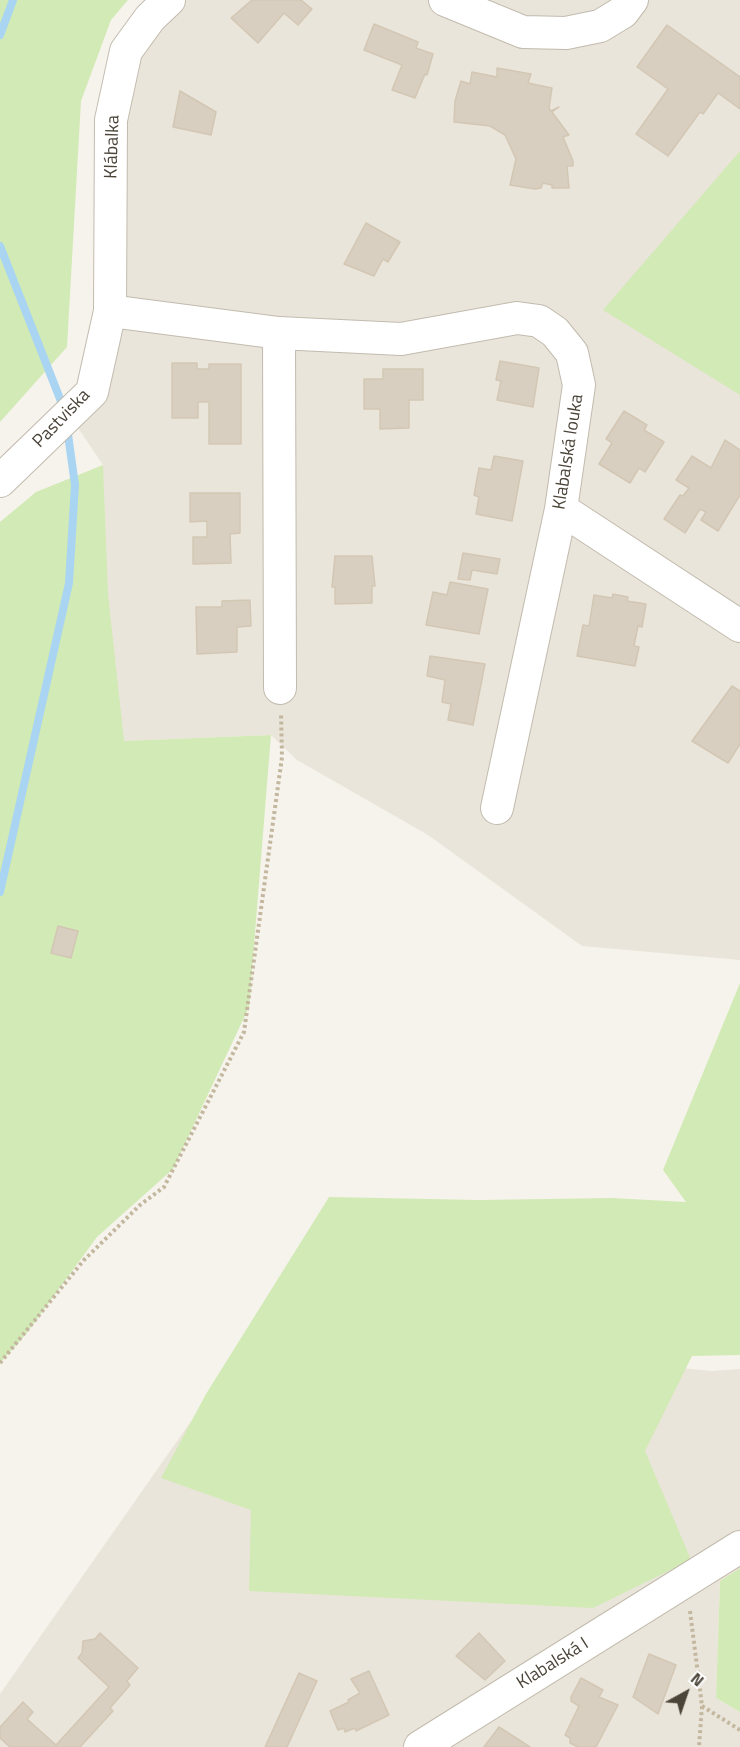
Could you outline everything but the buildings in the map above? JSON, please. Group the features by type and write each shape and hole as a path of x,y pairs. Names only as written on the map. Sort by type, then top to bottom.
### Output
{"street":[{"name":"Klábalka","path":"110,311 111,120 126,51 150,18 169,0"},
{"path":"445,0 523,32 566,33 600,26 623,12 632,0"},
{"name":"Klabalská louka","path":"110,311 279,333 401,339 517,318 539,321 555,332 572,353 579,385 561,508 497,808"},
{"name":"Pastviska","path":"0,480 92,392 110,311"},
{"path":"279,333 280,688"},
{"path":"561,508 740,626"},
{"name":"Klabalská I","path":"420,1747 740,1547"}],"path":[{"path":"0,1364 84,1260 140,1205 164,1187 243,1032 282,757 280,688"},
{"path":"686,1580 702,1706 699,1747"},
{"path":"702,1706 740,1730"}],"shaded area":[{"path":"156,0 740,0 740,960 582,946 428,835 297,760 271,735 124,741 102,715 103,465 72,419 108,288 106,125"},
{"path":"458,1347 712,1371 740,1369 740,1568 720,1581 716,1698 740,1712 740,1747 0,1747 0,1694 210,1394"}],"green space":[{"path":"0,0 128,0 111,20 81,101 67,347 0,422"},
{"path":"740,151 740,395 603,310"},
{"path":"103,465 108,594 124,741 271,735 249,1007 173,1169 97,1237 26,1334 0,1363 0,522 36,492"},
{"path":"740,983 740,1355 692,1356 645,1451 691,1560 593,1608 249,1591 251,1510 161,1478 206,1394 329,1197 479,1200 612,1198 686,1202 663,1170"},
{"path":"740,1568 740,1712 716,1698 720,1581"}],"waterway":[{"path":"0,35 13,0"},
{"path":"0,246 64,409"},
{"path":"0,892 69,583 75,485 67,427"}]}
